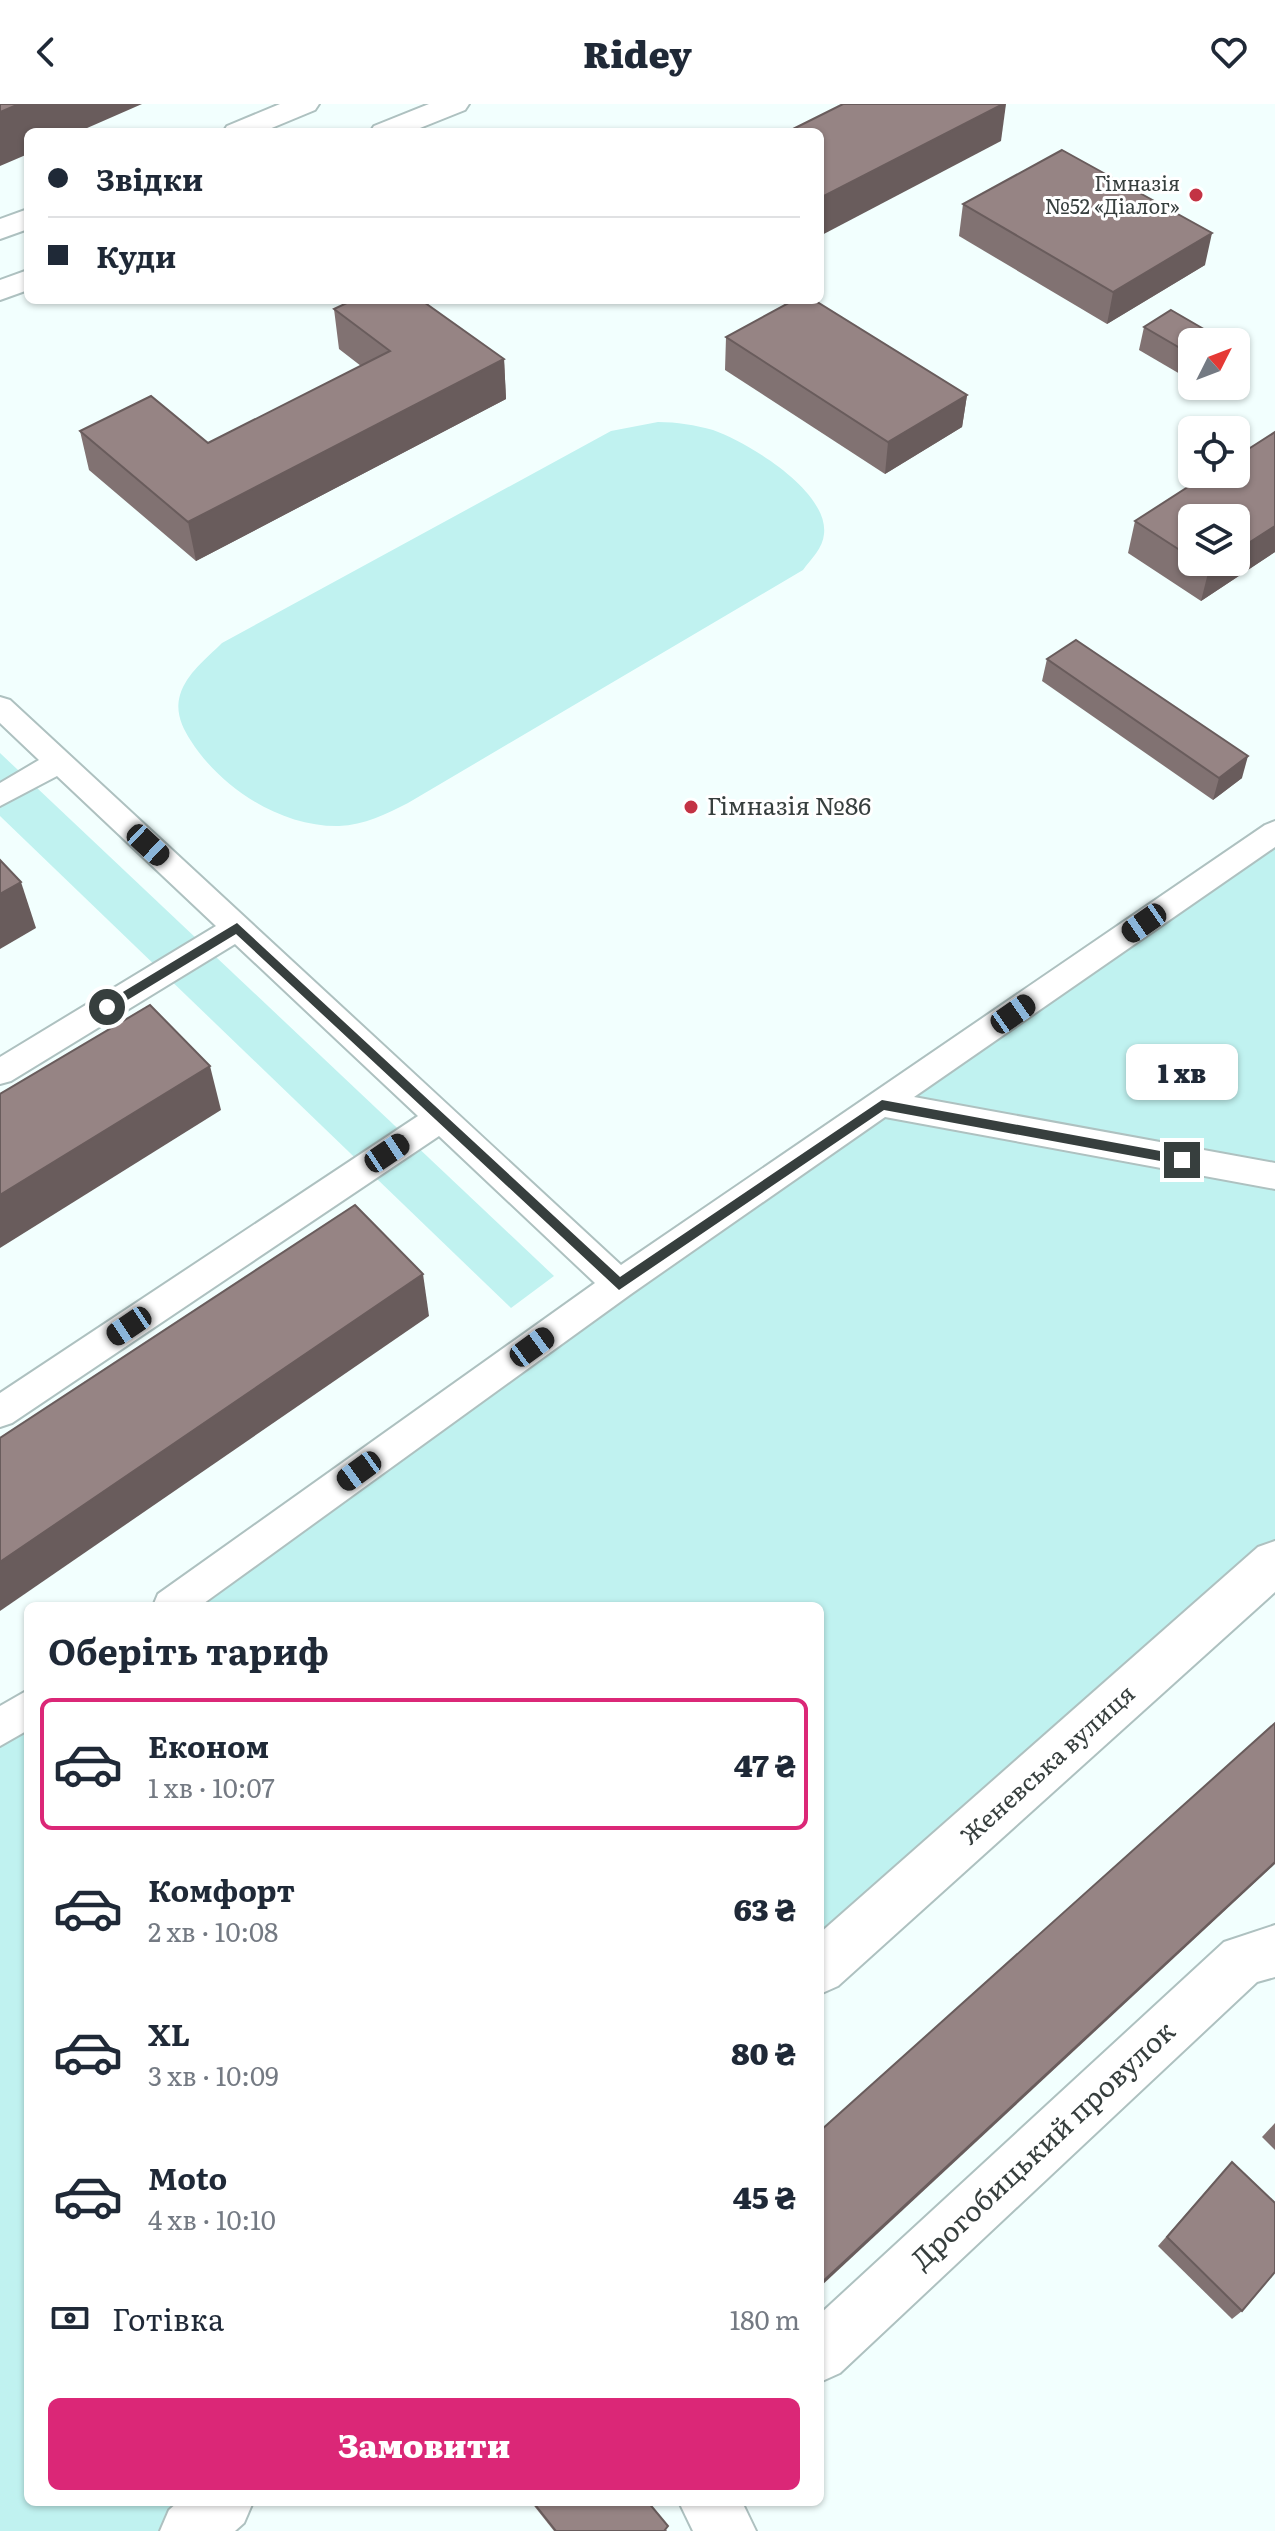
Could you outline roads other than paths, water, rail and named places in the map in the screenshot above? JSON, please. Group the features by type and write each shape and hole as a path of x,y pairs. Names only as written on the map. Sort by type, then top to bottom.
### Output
{"street":[{"path":"247,128 305,104"},
{"path":"394,128 455,104"},
{"path":"0,230 24,220"},
{"path":"0,291 24,281"},
{"name":"Женевська вулиця","path":"824,1964 1275,1562"},
{"name":"Дрогобицький провулок","path":"824,2349 1264,1947"},
{"path":"190,2531 218,2506"},
{"path":"711,2506 726,2531"}],"lane":[{"path":"0,707 619,1284"},
{"path":"0,796 59,762"},
{"path":"177,1602 619,1284 1275,832"},
{"path":"0,1072 237,928"},
{"path":"882,1104 1275,1176"},
{"path":"0,1412 440,1118"},
{"path":"0,1728 24,1711"}],"place":[{"name":"Гімназія №52 «Діалог»","path":"1196,195"},
{"name":"Гімназія №86","path":"691,807"}]}
